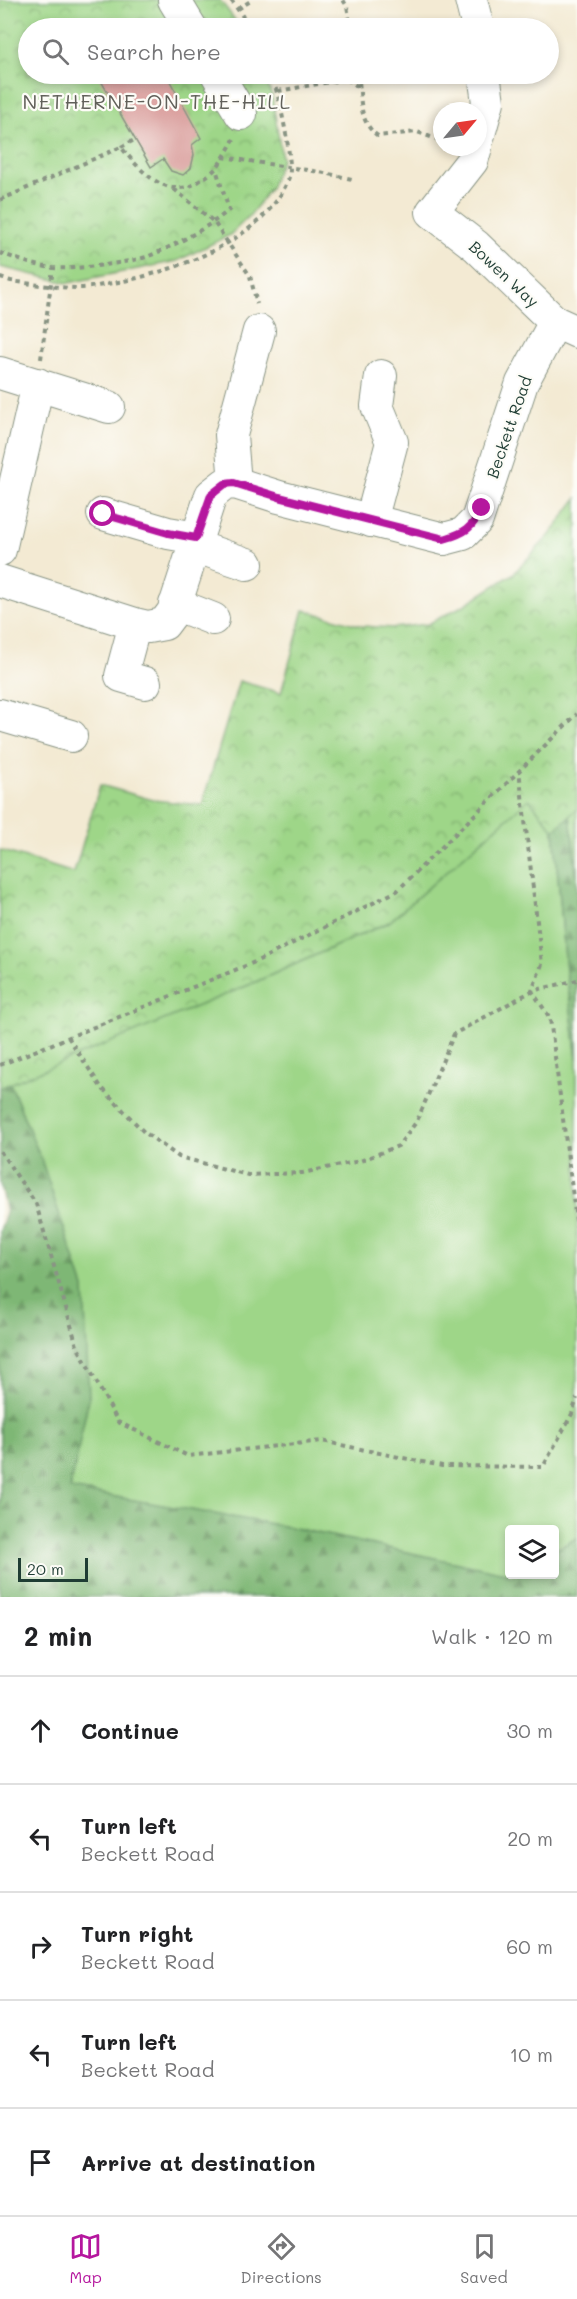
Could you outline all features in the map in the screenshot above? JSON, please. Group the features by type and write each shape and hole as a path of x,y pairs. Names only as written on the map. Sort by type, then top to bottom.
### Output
{"street":[{"path":"174,0 185,18"},
{"path":"471,0 476,18"},
{"path":"223,84 240,114"},
{"path":"485,84 487,106"},
{"name":"Bowen Way","path":"473,156 472,161 432,212 476,246 566,327"},
{"name":"Beckett Road","path":"234,483 279,497 444,539 463,534 477,520 522,383 566,327"},
{"path":"0,581 135,624 148,627 164,624 176,604 211,495 225,484 234,483 231,435 259,331"},
{"path":"0,374 109,407"},
{"path":"371,521 392,442 377,406 381,376"},
{"path":"0,550 5,502 38,384"},
{"path":"103,514 195,542 247,564"},
{"path":"176,604 213,619"},
{"path":"135,624 121,676 145,683"},
{"path":"0,715 71,736"}],"path":[{"path":"231,0 244,18"},
{"path":"238,9 252,0"},
{"path":"343,0 347,6 349,18"},
{"path":"0,278 81,288 156,274 192,261 228,243 262,216 281,194 290,174 276,84"},
{"path":"278,91 318,84"},
{"path":"353,84 361,90"},
{"path":"360,84 360,106 368,130 378,136 417,132 433,138"},
{"path":"174,189 185,189 197,184 216,169 240,129 240,114"},
{"path":"0,200 136,139"},
{"path":"121,147 139,169 174,189 214,222 250,276 262,320 259,331"},
{"path":"223,157 320,172 352,180"},
{"path":"0,253 53,268 109,264 148,256 214,222 229,210 216,169"},
{"path":"38,384 53,268"},
{"path":"0,1065 255,962 397,891 577,714"},
{"path":"519,770 542,964 532,992"},
{"path":"68,1036 101,1087 144,1132 179,1157 248,1175 302,1173 360,1161 398,1146 417,1122 454,1034 532,992 577,980"},
{"path":"532,992 550,1018 577,1228"},
{"path":"0,1151 36,1204 77,1346 118,1422 188,1456 322,1441 442,1466 543,1467 572,1414 577,1398"}],"green space":[{"path":"0,0 220,0 234,18 18,18 18,84 267,84 272,96 282,159 270,188 252,213 230,235 177,261 68,283 0,267"},
{"path":"577,498 577,809 554,830 529,799 389,922 251,984 0,1088 0,850 74,873 100,785 153,800 202,805 239,681 281,693 304,610 362,626 393,628 428,624 466,604 513,574 550,535"},
{"path":"529,798 554,830 566,970 577,1059 577,1538 559,1548 559,1525 505,1525 505,1573 289,1527 69,1489 89,1397 41,1159 10,1083 251,984 389,922"},
{"path":"577,809 577,879 570,815"},
{"path":"570,815 577,879 577,1059 566,970 554,830"},
{"path":"10,1083 41,1159 84,1288 89,1397 70,1489 289,1527 505,1573 505,1579 559,1579 559,1548 577,1538 577,1597 0,1597 0,1231 6,1213 0,1183 0,1088"}],"building":[{"path":"103,84 171,84 201,138 192,145 194,155 191,168 183,175 171,171 163,159 151,167"}],"district":[{"name":"NETHERNE-ON-THE-HILL","path":"157,102"}],"route":[{"path":"103,514 168,533 196,538 211,495 225,484 234,483 279,497 444,539 463,534 477,520 482,508"}]}
